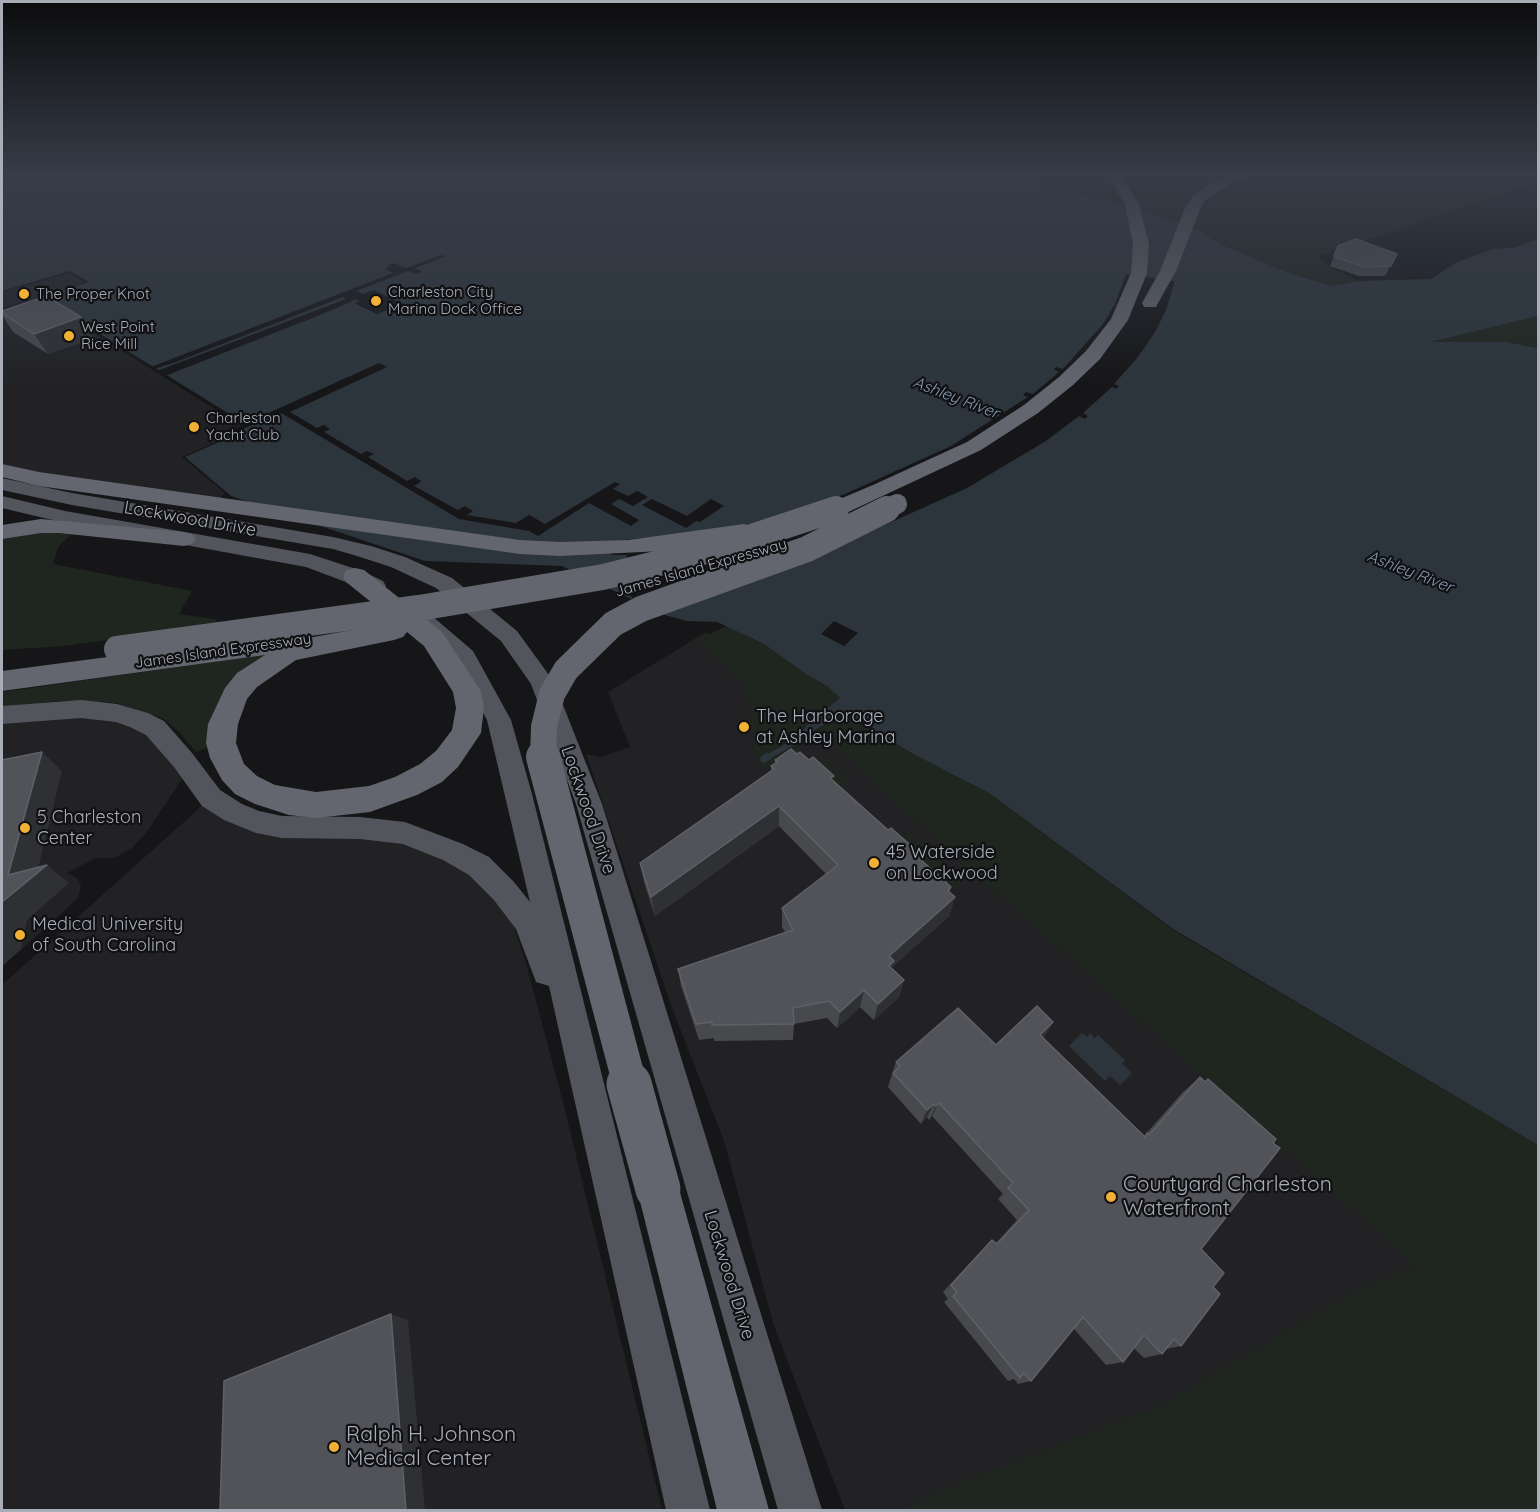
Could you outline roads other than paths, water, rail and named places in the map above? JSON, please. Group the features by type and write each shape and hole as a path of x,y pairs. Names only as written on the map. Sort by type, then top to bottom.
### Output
{"highway":[{"name":"James Island Expressway","path":"2,681 112,658 603,577 715,549 836,509 925,471 974,446 1058,388 1107,338 1119,320 1139,273 1141,246"},
{"path":"1160,249 1158,272 1140,322 1168,271 1178,246"},
{"path":"938,485 1036,428 1085,388 1112,362"},
{"path":"2,471 147,503 465,541 560,549 662,544 739,532 836,509"},
{"name":"James Island Expressway","path":"2,668 82,654 112,658 394,631 554,605 675,579 781,547 907,499 807,549 641,609 613,624 595,639 566,670 552,694 544,727 542,750 544,769 743,1510"},
{"path":"2,532 41,526 116,529 184,538"},
{"path":"355,576 433,639 467,691 470,708 466,733 447,759 431,773 406,786 370,799 316,805 289,802 266,795 246,784 233,772 225,758 221,742 223,724 235,695 247,680 287,653 321,644 394,631"},
{"path":"2,660 82,654"}],"main road":[{"name":"Lockwood Drive","path":"2,484 72,499 147,503 333,543 398,562 444,583 509,636 543,682 590,804 800,1510"},
{"path":"2,514 21,507 72,499"},
{"name":"Lockwood Drive","path":"2,502 116,529"},
{"name":"Lockwood Drive","path":"184,538 310,561 355,576 398,598 465,657 499,720 688,1510"},
{"path":"2,715 81,709 117,713 155,728 183,760 211,798 233,812 256,822 282,827 360,828 405,833 437,845 479,866 504,891 528,922 584,1073"}],"water":[{"name":"Ashley River","path":"2,246 1224,246 1289,273 1332,286 1358,281 1431,279 1457,262 1493,249 1538,246 1538,316 1431,342 1507,342 1538,348 1538,1145 1173,929 989,793 915,755 849,716 842,714 791,744 813,719 840,698 827,686 764,644 717,622 687,621 665,615 562,566 425,561 231,496 185,457 228,438 222,434 244,423 42,298 89,282 70,271 2,291"},
{"path":"1082,1033 1087,1037 1090,1033 1095,1038 1098,1035 1125,1060 1122,1064 1132,1073 1120,1085 1110,1076 1105,1081 1069,1046"}],"waterway":[{"path":"767,757 764,759 791,744"}],"place":[{"name":"The Proper Knot","path":"24,294"},
{"name":"Charleston City Marina Dock Office","path":"376,301"},
{"name":"West Point Rice Mill","path":"69,336"},
{"name":"Charleston Yacht Club","path":"194,427"},
{"name":"The Harborage at Ashley Marina","path":"744,727"},
{"name":"5 Charleston Center","path":"25,828"},
{"name":"45 Waterside on Lockwood","path":"874,863"},
{"name":"Medical University of South Carolina","path":"20,935"},
{"name":"Courtyard Charleston Waterfront","path":"1111,1197"},
{"name":"Ralph H. Johnson Medical Center","path":"334,1447"}]}
